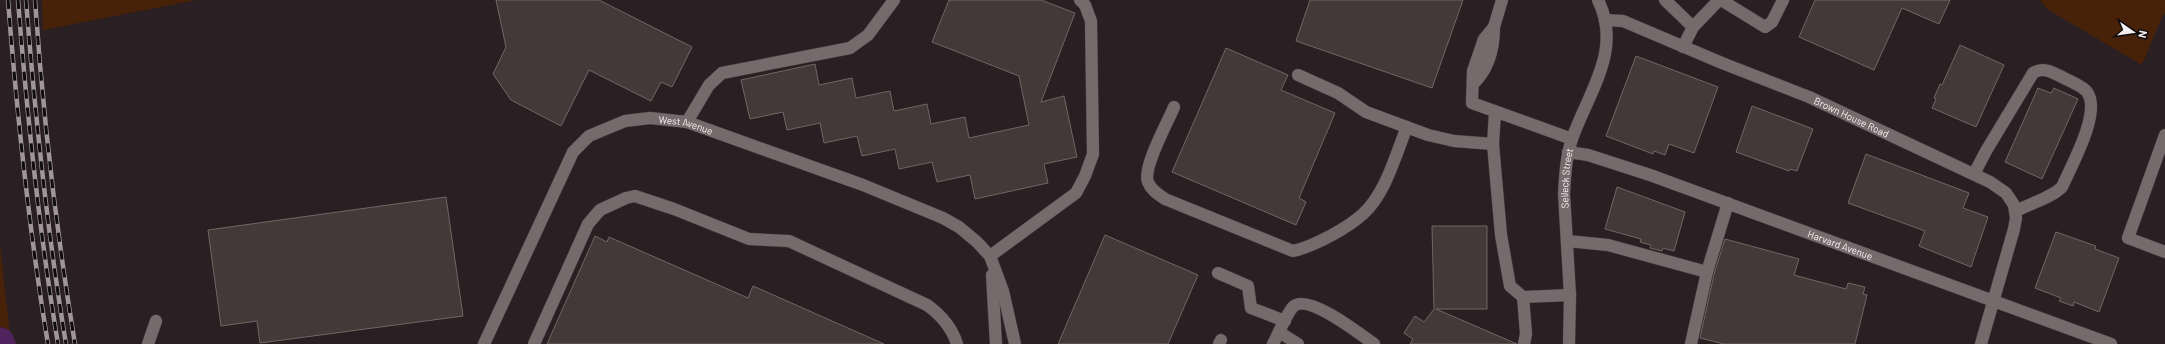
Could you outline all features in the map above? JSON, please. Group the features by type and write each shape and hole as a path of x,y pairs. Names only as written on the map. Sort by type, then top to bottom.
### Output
{"street":[{"path":"687,122 709,85 722,73 850,48 868,34 894,0"},
{"path":"990,256 1076,192 1093,154 1091,21 1085,5 1080,0"},
{"path":"1502,0 1494,27 1494,42 1484,74 1474,84 1472,103 1572,139"},
{"path":"1598,0 1605,20"},
{"path":"1665,0 1693,27"},
{"path":"1683,47 1693,27 1720,0 1761,26 1765,27 1772,22 1783,0"},
{"name":"Brown House Road","path":"1605,20 1623,21 1683,47 1809,97 1974,174 2004,191 2016,211"},
{"name":"Selleck Street","path":"1569,344 1570,295 1564,194 1568,152 1572,139 1604,64 1607,40 1605,20"},
{"path":"1974,174 1986,151 2033,73 2037,70 2050,71 2086,90 2092,103 2090,122 2062,187 2055,194 2042,198 2016,211 2012,239 1981,344"},
{"path":"1298,75 1338,93 1366,112 1428,135 1454,141 1493,144"},
{"path":"1174,107 1148,167 1147,180 1152,190 1165,199 1293,251 1306,249 1324,240 1364,214 1382,186 1407,127"},
{"path":"1495,112 1493,144 1501,235 1510,286 1523,297 1570,295"},
{"name":"West Avenue","path":"484,344 574,152 589,136 625,121 650,118 687,122 863,185 959,226 990,256"},
{"path":"2165,135 2128,238 2165,252"},
{"name":"Harvard Avenue","path":"1568,152 1595,157 1728,203 2111,344"},
{"path":"534,344 588,224 600,210 626,198 635,196 749,239 789,241 927,305 938,313 955,337 958,344"},
{"path":"1691,344 1707,272 1728,203"},
{"path":"1567,241 1608,245 1707,272"},
{"path":"990,256 996,344"},
{"path":"990,256 1003,291 1015,344"},
{"path":"1218,273 1248,286 1251,308 1282,327 1298,344"},
{"path":"1523,297 1526,334 1524,344"},
{"path":"1273,344 1292,307 1298,303 1306,303 1337,319 1374,344"},
{"path":"148,344 156,321"}],"shaded area":[{"path":"42,0 197,0 43,30"},
{"path":"2040,0 2165,0 2165,14 2163,14 2142,65 2047,9"},
{"path":"0,244 10,335 0,344"},
{"path":"0,327 11,332 16,344 0,344"}],"building":[{"path":"496,0 599,0 692,47 672,87 661,82 651,101 589,70 561,126 511,100 493,74 506,47"},
{"path":"949,0 1041,0 1075,13 1041,102 1064,96 1077,157 1044,164 1048,183 975,199 970,175 937,182 932,162 899,169 895,149 862,156 857,136 824,143 820,123 787,130 783,112 750,119 741,80 815,64 819,85 852,78 856,98 890,91 894,111 927,104 931,124 965,117 969,138 1029,125 1019,76 932,42"},
{"path":"1310,0 1463,0 1432,88 1296,41"},
{"path":"1815,0 1950,0 1939,24 1902,8 1874,70 1799,37"},
{"path":"1960,45 2004,65 1976,127 1932,108 1936,99 1934,98 1940,84 1942,85"},
{"path":"1226,48 1288,75 1281,90 1335,113 1299,198 1306,202 1296,225 1172,172"},
{"path":"1636,56 1718,87 1694,153 1669,144 1665,155 1654,151 1653,154 1606,136"},
{"path":"2038,88 2051,93 2054,88 2078,99 2042,179 2005,162"},
{"path":"1752,106 1813,129 1797,171 1790,169 1789,171 1736,152"},
{"path":"1866,154 1969,193 1963,208 1988,217 1971,267 1919,246 1925,231 1848,203"},
{"path":"1617,187 1685,212 1674,251 1663,248 1662,251 1650,248 1651,245 1640,242 1641,239 1605,229"},
{"path":"446,197 463,316 260,343 257,321 221,326 208,230"},
{"path":"1432,226 1487,226 1487,309 1436,309 1517,344 1410,344 1413,339 1404,333 1415,316 1424,322 1434,309"},
{"path":"2056,232 2096,246 2095,249 2119,258 2099,312 2074,302 2073,306 2059,301 2061,298 2035,288"},
{"path":"1105,235 1198,275 1168,344 1058,344"},
{"path":"595,236 607,242 609,237 748,298 753,286 884,344 547,344"},
{"path":"1725,239 1799,259 1794,275 1846,289 1848,283 1865,287 1863,294 1867,295 1855,344 1724,344 1700,338 1714,274"}],"railway":[{"path":"8,0 24,172 48,344"},
{"path":"18,0 34,172 58,344"},
{"path":"26,0 42,172 66,344"},
{"path":"35,0 51,172 75,344"}]}
